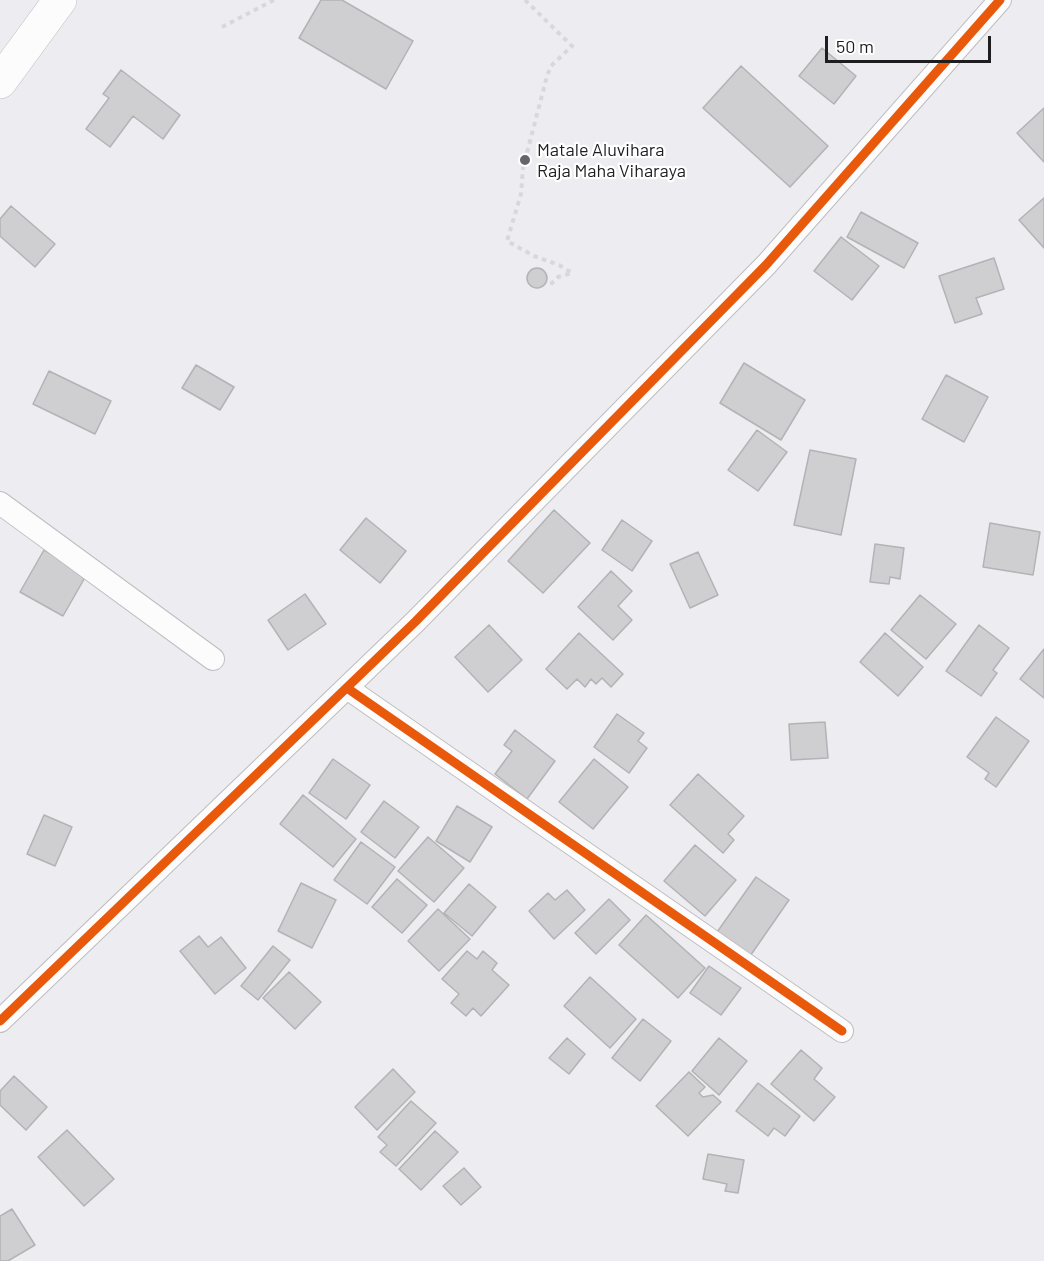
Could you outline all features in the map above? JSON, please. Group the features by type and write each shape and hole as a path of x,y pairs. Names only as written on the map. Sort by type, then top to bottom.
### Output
{"highway":[{"path":"0,82 60,0"}],"street":[{"path":"0,1021 415,622 766,265 1000,0"},
{"path":"0,503 213,659"},
{"path":"346,688 842,1031"}],"path":[{"path":"222,27 274,0"},
{"path":"525,0 572,46 551,66 547,76 523,168 521,194 507,241 572,273 558,277 548,288"}],"building":[{"path":"321,0 342,0 413,41 386,89 299,38"},
{"path":"822,48 856,76 834,104 799,76"},
{"path":"741,66 828,146 790,187 703,108"},
{"path":"121,70 180,115 163,139 133,116 110,147 86,129 109,98 103,94"},
{"path":"1044,108 1044,162 1017,133"},
{"path":"1044,198 1044,248 1019,220"},
{"path":"11,206 55,244 35,267 0,236 0,219"},
{"path":"861,212 918,243 904,268 847,237"},
{"path":"841,237 879,266 852,300 814,271"},
{"path":"994,258 1004,289 976,298 982,314 955,323 939,276"},
{"path":"537,268 544,271 547,278 544,285 537,288 530,285 527,278 530,271"},
{"path":"744,363 805,400 781,440 720,403"},
{"path":"196,365 234,387 220,410 182,388"},
{"path":"49,371 111,401 95,434 33,404"},
{"path":"946,375 988,397 964,442 922,419"},
{"path":"757,430 787,452 758,491 728,470"},
{"path":"810,450 856,459 841,535 794,525"},
{"path":"554,510 590,543 543,593 508,561"},
{"path":"366,518 406,551 380,583 340,550"},
{"path":"622,520 652,541 632,571 602,550"},
{"path":"990,523 1040,532 1033,575 983,567"},
{"path":"875,544 904,548 900,579 890,577 889,584 870,582"},
{"path":"44,550 87,574 63,616 20,592"},
{"path":"698,552 718,595 690,608 670,564"},
{"path":"611,571 632,591 618,606 632,620 613,640 578,607"},
{"path":"305,594 326,624 288,650 268,620"},
{"path":"920,595 956,624 926,659 891,630"},
{"path":"489,625 522,660 488,692 455,657"},
{"path":"979,625 1009,648 993,670 997,673 981,696 946,671"},
{"path":"579,633 623,674 611,687 602,678 596,684 591,679 585,687 577,679 567,689 546,669"},
{"path":"885,633 923,667 898,696 860,662"},
{"path":"1044,649 1044,698 1020,679"},
{"path":"617,714 644,733 638,741 647,748 629,773 594,747"},
{"path":"996,717 1029,741 996,787 985,779 989,773 967,757"},
{"path":"825,722 828,758 791,760 789,724"},
{"path":"515,730 555,761 527,799 495,774 512,751 504,745"},
{"path":"333,759 370,785 346,819 309,793"},
{"path":"594,759 628,787 593,829 559,802"},
{"path":"698,774 744,816 728,834 734,840 723,853 670,805"},
{"path":"303,795 356,839 333,867 280,824"},
{"path":"384,801 419,827 395,858 361,832"},
{"path":"457,806 492,827 470,862 436,841"},
{"path":"44,815 72,827 55,866 27,854"},
{"path":"428,837 464,868 434,902 398,871"},
{"path":"361,842 395,867 367,904 334,880"},
{"path":"695,845 736,880 705,916 664,881"},
{"path":"756,877 789,900 748,959 715,935"},
{"path":"397,879 427,905 402,933 372,907"},
{"path":"301,883 336,900 312,948 278,931"},
{"path":"469,884 496,907 472,936 444,913"},
{"path":"567,890 585,910 554,939 529,911 548,893 555,900"},
{"path":"609,899 630,920 596,954 575,933"},
{"path":"438,909 470,939 439,971 408,941"},
{"path":"646,915 705,968 678,998 619,945"},
{"path":"199,936 208,947 221,937 246,968 215,994 180,951"},
{"path":"273,946 290,960 258,1000 241,986"},
{"path":"467,951 477,959 483,951 497,963 492,970 509,985 481,1016 473,1008 466,1016 451,1003 459,994 442,979"},
{"path":"709,966 741,988 721,1015 690,993"},
{"path":"289,972 321,1002 295,1029 263,998"},
{"path":"590,977 636,1019 610,1048 564,1006"},
{"path":"643,1019 671,1041 640,1081 612,1058"},
{"path":"567,1038 585,1054 569,1074 549,1058"},
{"path":"719,1038 747,1061 719,1095 692,1071"},
{"path":"801,1050 822,1068 814,1079 835,1097 814,1121 771,1084"},
{"path":"393,1069 415,1092 377,1130 355,1107"},
{"path":"689,1072 705,1087 699,1093 703,1097 713,1095 721,1102 688,1136 656,1106"},
{"path":"14,1076 47,1107 26,1130 0,1105 0,1091"},
{"path":"758,1083 800,1116 785,1136 774,1128 768,1136 736,1111"},
{"path":"411,1101 436,1123 396,1166 380,1152 387,1145 378,1137"},
{"path":"67,1130 114,1179 84,1206 38,1157"},
{"path":"435,1131 458,1152 421,1190 399,1169"},
{"path":"708,1154 744,1160 738,1193 725,1191 727,1184 703,1179"},
{"path":"464,1168 481,1187 461,1205 443,1186"},
{"path":"12,1209 35,1245 8,1261 0,1261 0,1216"}],"cycle path":[{"path":"0,1021 415,622 766,265 1000,0"},
{"path":"347,688 842,1031"}],"place":[{"name":"Matale Aluvihara Raja Maha Viharaya","path":"525,160"}]}
